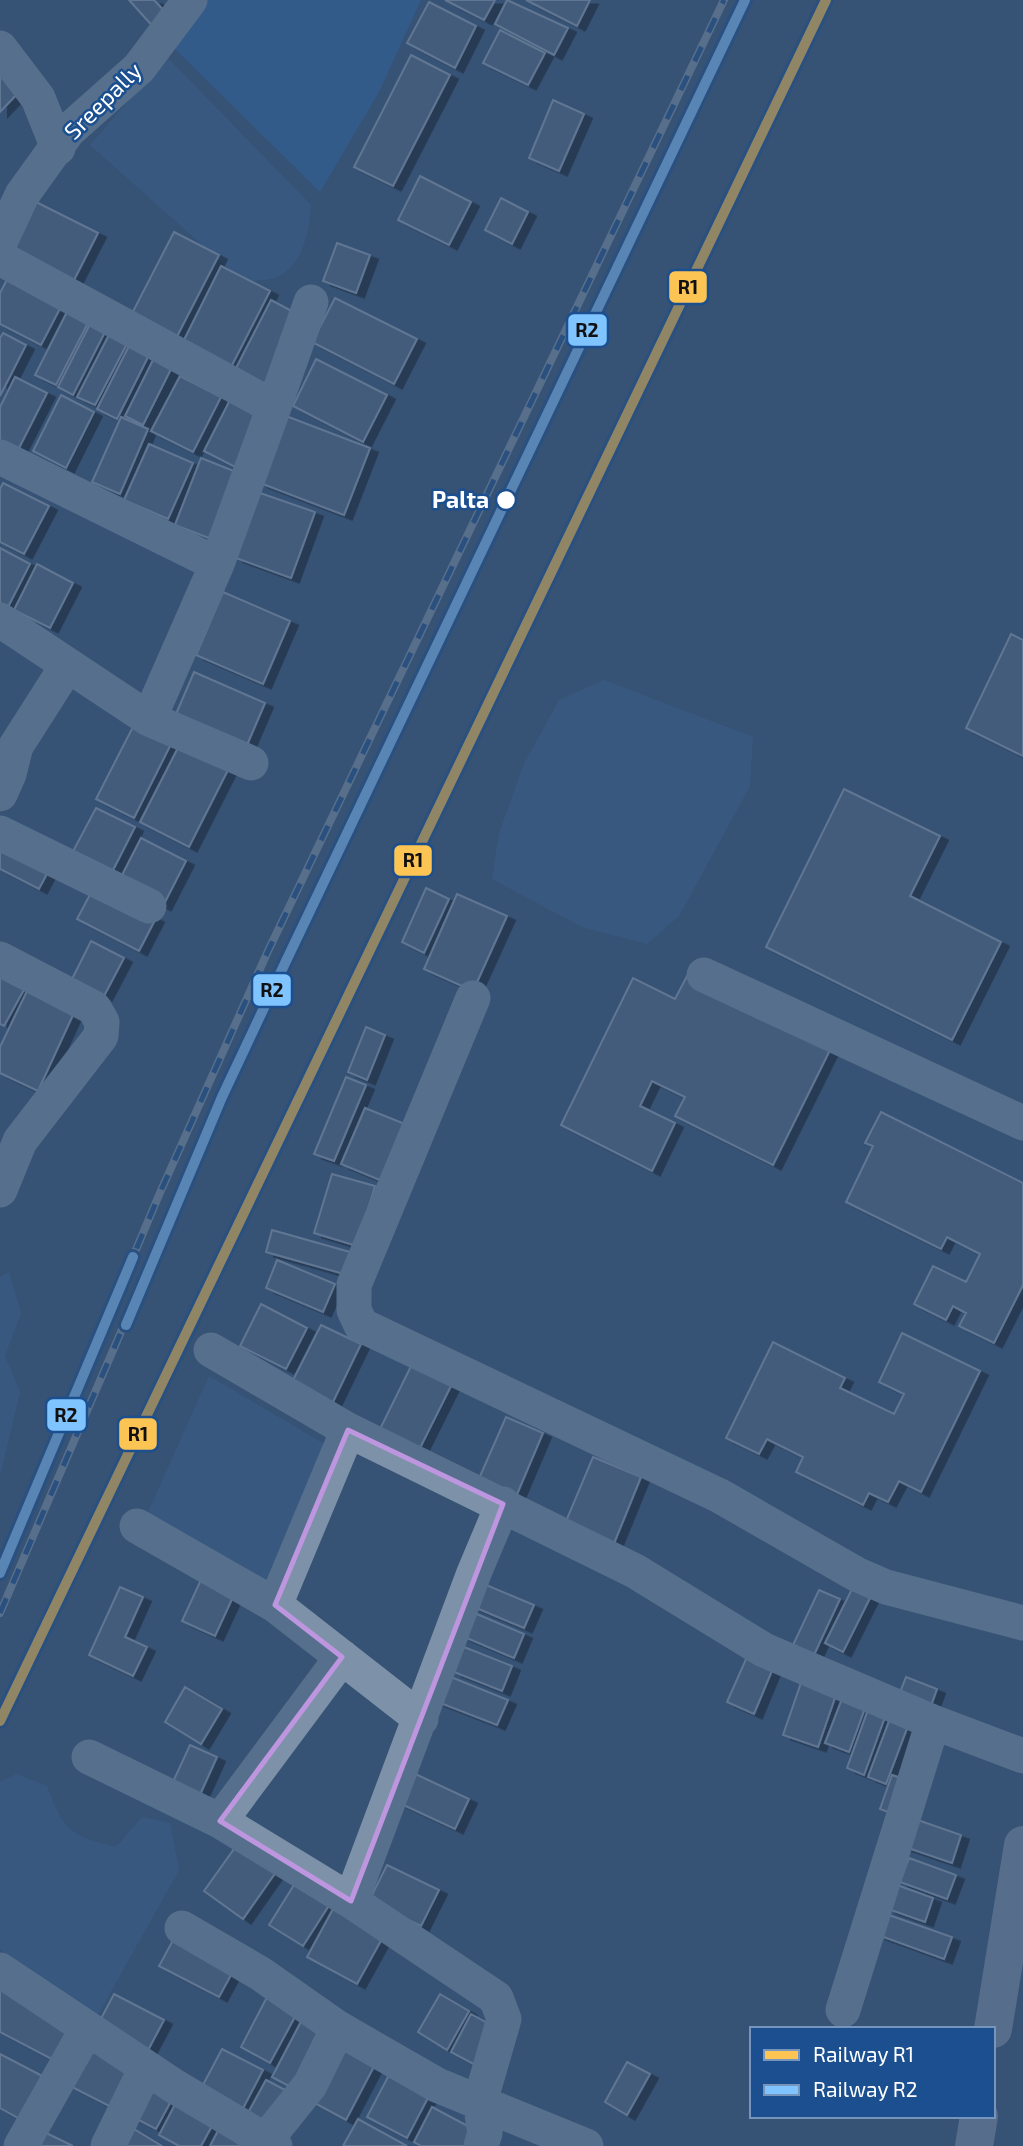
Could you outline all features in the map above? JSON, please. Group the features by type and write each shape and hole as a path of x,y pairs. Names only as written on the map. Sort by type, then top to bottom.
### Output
{"main road":[{"path":"993,2027 1023,1845"},
{"path":"974,2146 979,2118"}],"street":[{"name":"Sreepally","path":"0,242 22,195 68,131 139,68 190,0"},
{"path":"0,48 38,98 58,148"},
{"path":"0,258 274,407"},
{"path":"149,719 217,564 311,302"},
{"path":"0,457 217,564"},
{"path":"0,620 149,719 251,763"},
{"path":"0,794 9,774 8,743 67,666"},
{"path":"0,833 149,906"},
{"path":"0,959 94,1008 102,1022 101,1036 20,1141 0,1190"},
{"path":"704,975 1023,1123"},
{"path":"473,998 355,1285 354,1310 361,1325 720,1496 856,1574 886,1587 1023,1623"},
{"path":"211,1350 348,1430 635,1571 764,1650 933,1722 1023,1756"},
{"path":"275,1605 348,1430"},
{"path":"351,1901 474,1573 503,1504"},
{"path":"137,1527 275,1605 421,1720"},
{"path":"220,1821 342,1657"},
{"path":"843,2010 933,1722"},
{"path":"89,1757 220,1821 351,1901 496,1998 503,2020 480,2102 485,2133 481,2146"},
{"path":"182,1928 261,1975 338,2028 437,2085 586,2146"},
{"path":"0,1970 146,2068 267,2144 310,2085 338,2028"},
{"path":"21,2146 87,2029"},
{"path":"108,2146 146,2068"}],"highlighted area":[{"path":"348,1430 503,1504 351,1901 220,1821 342,1657 275,1605"}],"shaded area":[{"path":"202,0 421,0 379,92 320,192 171,45"},
{"path":"167,57 311,205 309,226 299,256 277,277 244,282 90,145"},
{"path":"604,680 753,737 750,786 679,916 647,944 582,927 492,879 499,833 524,764 559,700"},
{"path":"9,1272 21,1313 5,1356 20,1392 0,1476 0,1277"},
{"path":"209,1376 331,1448 270,1585 146,1517"},
{"path":"16,1774 47,1786 58,1813 70,1829 100,1843 116,1847 142,1817 170,1823 179,1870 95,2020 45,1988 0,1949 0,1782"}],"building":[{"path":"129,0 154,0 170,17 156,30"},
{"path":"445,0 495,0 484,20"},
{"path":"507,0 568,28 554,55 495,24"},
{"path":"526,0 590,0 577,26"},
{"path":"429,2 476,26 455,68 407,43"},
{"path":"500,30 545,53 528,85 483,63"},
{"path":"411,55 450,75 393,186 354,167"},
{"path":"0,74 19,92 0,112"},
{"path":"553,100 584,114 559,171 529,158"},
{"path":"420,176 471,202 449,245 398,220"},
{"path":"26,197 98,233 72,284 0,247"},
{"path":"501,198 528,212 512,244 485,230"},
{"path":"174,232 219,255 171,348 126,325"},
{"path":"337,243 370,255 356,293 323,281"},
{"path":"221,266 270,291 229,371 181,346"},
{"path":"12,270 66,297 41,345 0,324 0,293"},
{"path":"335,298 417,339 394,384 312,342"},
{"path":"271,300 301,316 272,396 232,376"},
{"path":"70,306 91,317 56,385 35,375"},
{"path":"91,322 106,330 73,395 58,387"},
{"path":"111,331 129,340 95,405 77,397"},
{"path":"3,333 26,345 0,396 0,338"},
{"path":"132,340 152,349 117,419 97,409"},
{"path":"155,356 173,365 143,425 125,416"},
{"path":"316,359 387,395 363,442 293,406"},
{"path":"180,376 221,397 193,452 151,431"},
{"path":"15,377 47,393 15,456 0,448 0,407"},
{"path":"61,395 94,412 66,468 33,451"},
{"path":"231,398 266,416 239,469 204,451"},
{"path":"286,416 370,448 344,515 260,483"},
{"path":"121,417 148,429 120,494 92,482"},
{"path":"149,444 193,463 168,519 124,500"},
{"path":"201,458 244,475 219,542 175,525"},
{"path":"3,483 49,506 24,554 0,542 0,489"},
{"path":"260,493 315,512 291,578 236,558"},
{"path":"0,548 30,564 8,607 0,603"},
{"path":"37,564 73,583 50,628 14,610"},
{"path":"223,592 290,621 263,684 196,655"},
{"path":"1011,634 1023,640 1023,756 966,728"},
{"path":"194,672 265,703 247,745 176,714"},
{"path":"137,719 174,738 134,818 96,799"},
{"path":"182,740 231,764 189,847 140,822"},
{"path":"844,789 940,836 910,896 1001,942 952,1040 766,947"},
{"path":"96,808 135,827 110,876 70,857"},
{"path":"141,838 186,861 163,906 118,883"},
{"path":"0,840 51,866 39,889 0,869"},
{"path":"94,887 156,918 139,951 77,919"},
{"path":"426,888 449,899 424,953 402,942"},
{"path":"457,894 507,916 473,991 424,969"},
{"path":"91,941 124,958 104,996 72,979"},
{"path":"0,971 26,986 4,1026 0,1024"},
{"path":"687,976 831,1048 773,1165 675,1116 685,1097 652,1081 640,1106 675,1123 652,1171 561,1125 633,978 675,999"},
{"path":"27,991 73,1015 38,1091 0,1073 0,1047"},
{"path":"366,1027 385,1035 367,1080 348,1072"},
{"path":"346,1077 366,1085 334,1161 314,1154"},
{"path":"365,1108 410,1126 387,1183 341,1164"},
{"path":"881,1112 1023,1183 1023,1285 994,1343 959,1326 966,1313 953,1306 946,1320 914,1304 933,1266 966,1282 980,1254 947,1237 941,1249 846,1202 873,1146 865,1143"},
{"path":"332,1174 375,1186 357,1246 314,1233"},
{"path":"272,1230 350,1252 344,1274 266,1252"},
{"path":"277,1260 335,1284 323,1312 266,1288"},
{"path":"261,1304 307,1328 286,1369 240,1346"},
{"path":"321,1325 361,1344 332,1404 291,1384"},
{"path":"902,1333 980,1371 921,1492 899,1481 888,1502 869,1493 863,1505 796,1472 803,1457 767,1439 759,1454 726,1438 773,1342 845,1378 840,1388 894,1414 904,1394 879,1382"},
{"path":"415,1358 455,1378 420,1448 380,1429"},
{"path":"506,1417 543,1433 515,1499 477,1483"},
{"path":"593,1457 641,1477 613,1546 564,1526"},
{"path":"205,1571 238,1586 215,1636 182,1621"},
{"path":"479,1582 534,1605 524,1628 469,1605"},
{"path":"120,1587 143,1597 125,1637 147,1647 133,1676 89,1655"},
{"path":"852,1589 870,1598 843,1652 825,1643"},
{"path":"819,1590 840,1599 814,1655 793,1645"},
{"path":"472,1612 524,1634 514,1658 462,1636"},
{"path":"464,1647 512,1666 502,1691 454,1672"},
{"path":"750,1650 776,1661 754,1714 727,1702"},
{"path":"441,1673 508,1700 497,1725 430,1699"},
{"path":"803,1677 838,1689 818,1747 783,1735"},
{"path":"906,1677 937,1689 929,1711 897,1700"},
{"path":"185,1687 222,1709 201,1744 165,1722"},
{"path":"842,1699 865,1708 849,1752 825,1743"},
{"path":"869,1707 886,1714 864,1775 847,1768"},
{"path":"891,1716 909,1723 886,1784 868,1777"},
{"path":"190,1745 217,1757 199,1797 172,1784"},
{"path":"411,1772 469,1799 455,1829 397,1802"},
{"path":"892,1775 912,1782 901,1817 880,1809"},
{"path":"912,1818 961,1835 952,1863 902,1846"},
{"path":"239,1842 276,1872 243,1919 204,1891"},
{"path":"909,1858 956,1875 947,1899 900,1882"},
{"path":"387,1865 439,1890 421,1926 369,1901"},
{"path":"299,1877 333,1899 303,1946 269,1925"},
{"path":"897,1885 933,1898 925,1922 888,1909"},
{"path":"333,1909 383,1937 357,1984 307,1957"},
{"path":"886,1914 952,1937 944,1959 878,1935"},
{"path":"178,1931 238,1962 219,1997 159,1966"},
{"path":"0,1989 79,2031 61,2064 0,2032"},
{"path":"114,1994 164,2020 146,2054 96,2028"},
{"path":"440,1994 469,2011 447,2050 418,2032"},
{"path":"267,1997 297,2013 270,2063 241,2047"},
{"path":"471,2014 498,2029 479,2067 451,2052"},
{"path":"304,2016 330,2030 298,2091 272,2077"},
{"path":"343,2035 380,2055 346,2120 309,2100"},
{"path":"96,2043 143,2068 119,2111 72,2087"},
{"path":"222,2049 263,2070 238,2118 197,2096"},
{"path":"0,2054 50,2080 27,2123 0,2108"},
{"path":"627,2062 650,2074 627,2115 605,2102"},
{"path":"391,2071 431,2092 407,2138 367,2117"},
{"path":"149,2076 177,2090 156,2129 129,2115"},
{"path":"266,2080 289,2092 267,2134 243,2122"},
{"path":"180,2095 218,2115 201,2146 179,2146 159,2135"},
{"path":"432,2107 479,2132 471,2146 421,2146 414,2142"},
{"path":"358,2119 407,2146 343,2146"},
{"path":"134,2129 162,2146 123,2146"},
{"path":"219,2129 250,2146 210,2146"},
{"path":"40,2130 73,2146 32,2146"}],"railway":[{"path":"0,1573 159,1195 268,951 724,0"},
{"path":"0,1613 222,1097 745,0"}],"rail line":[{"name":"R2","path":"126,1325 222,1097 745,0"},
{"name":"R1","path":"0,1721 826,0"},
{"name":"R2","path":"0,1573 133,1257"}],"place":[{"name":"Palta","path":"506,500"}]}
